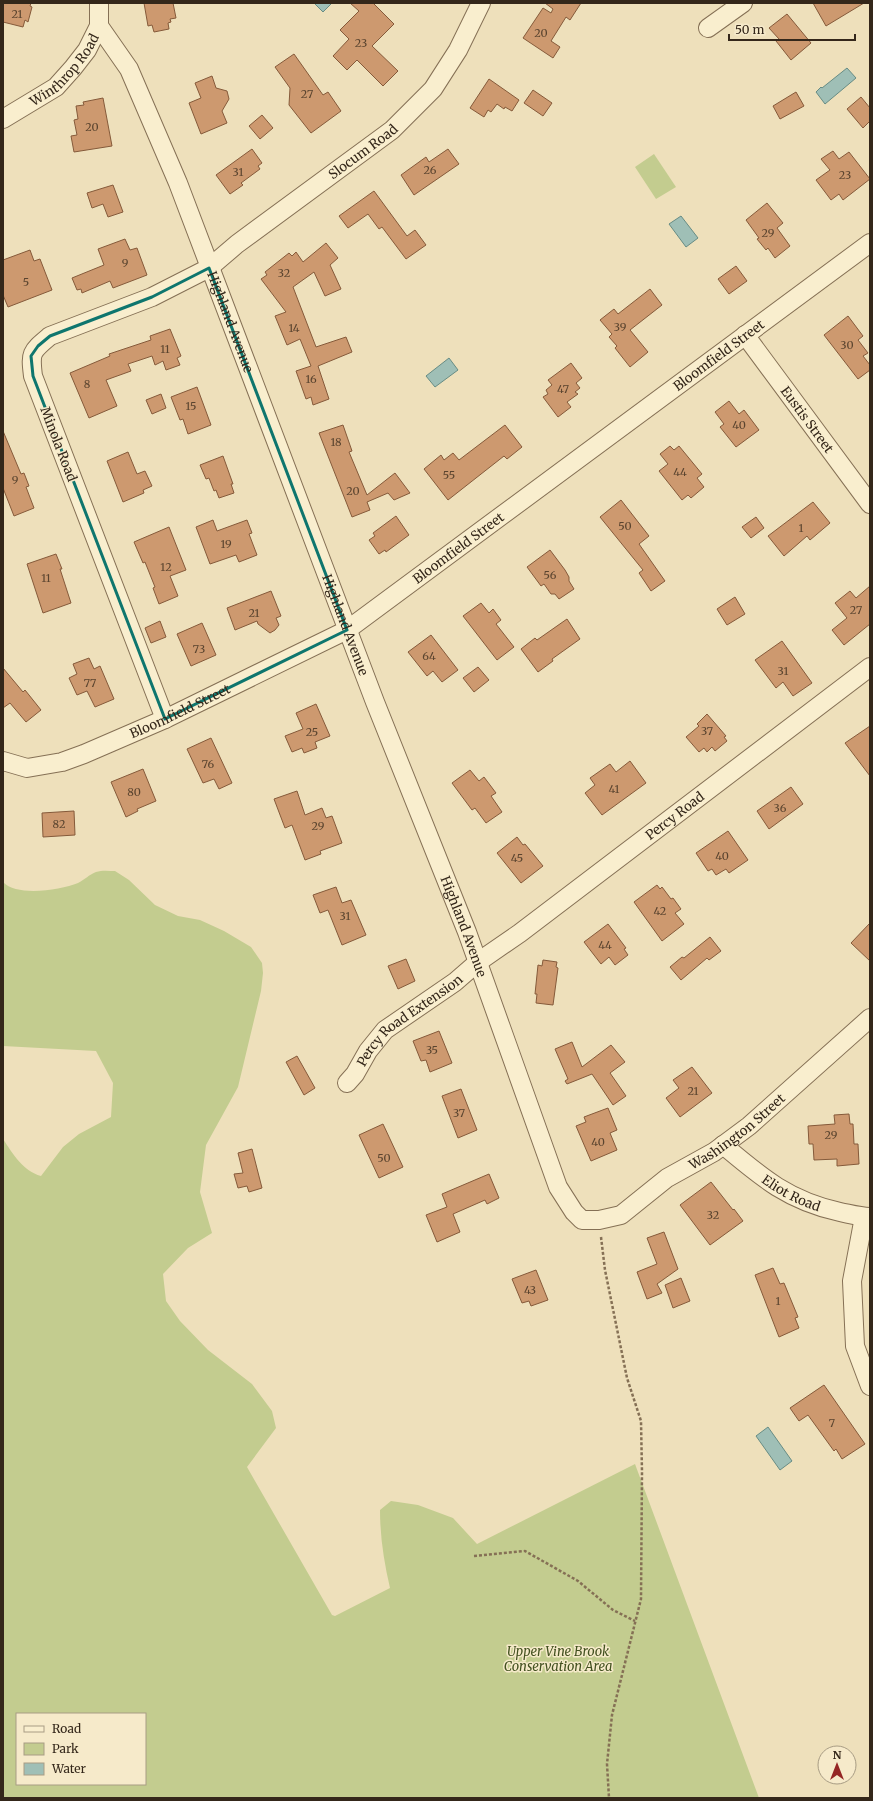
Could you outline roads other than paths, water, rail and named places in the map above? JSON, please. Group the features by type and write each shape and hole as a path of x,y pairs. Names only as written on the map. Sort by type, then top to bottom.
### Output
{"street":[{"name":"Winthrop Road","path":"3,119 56,88 87,50 99,26 99,3"},
{"name":"Slocum Road","path":"210,268 237,244 392,130 433,89 458,50 481,3"},
{"path":"708,28 743,3"},
{"name":"Highland Avenue","path":"99,26 129,69 178,183 347,630 478,962 558,1187 574,1212 582,1220 594,1220"},
{"name":"Bloomfield Street","path":"3,761 27,768 62,762 84,754 165,719 347,630 870,243"},
{"name":"Minola Road","path":"165,719 33,376 31,356 38,346 50,336 152,297 210,268"},
{"name":"Eustis Street","path":"745,335 870,504"},
{"name":"Percy Road","path":"478,962 520,933 870,667"},
{"name":"Percy Road Extension","path":"347,1083 355,1074 368,1051 385,1030 455,982 478,962"},
{"name":"Washington Street","path":"594,1220 621,1215 667,1178 714,1152 749,1126 870,1018"},
{"name":"Eliot Road","path":"723,1145 763,1179 797,1199 828,1209 867,1217"},
{"path":"867,1217 852,1281 855,1346 870,1386"}],"water":[{"path":"314,3 332,3 323,12"},
{"path":"847,68 856,78 825,104 816,92"},
{"path":"681,216 698,238 686,247 669,224"},
{"path":"449,358 458,370 435,387 426,376"},
{"path":"768,1427 792,1461 780,1470 756,1436"}],"park label":[{"name":"Upper Vine Brook Conservation Area","path":"558,1658"}]}
